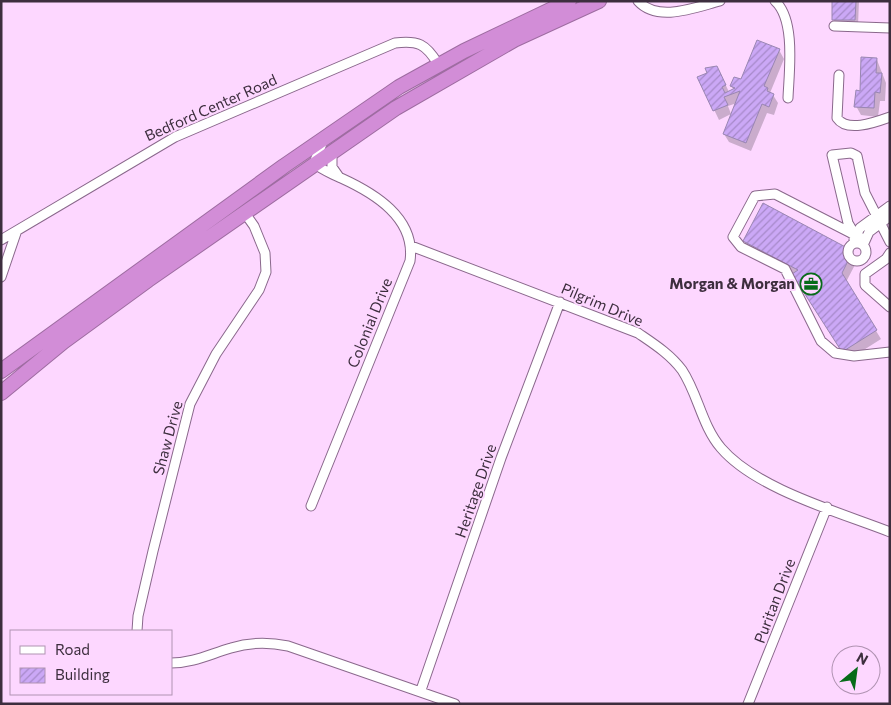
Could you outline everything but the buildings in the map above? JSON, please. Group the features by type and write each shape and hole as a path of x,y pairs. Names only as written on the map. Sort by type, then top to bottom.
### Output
{"highway":[{"path":"1,371 324,138 399,87 438,64 569,1"},
{"path":"1,393 88,323 314,163 396,108 485,56 599,1"}],"street":[{"path":"638,1 645,8 655,11 674,12 720,1"},
{"path":"650,1 655,11"},
{"path":"775,1 785,14 789,32 788,98"},
{"path":"834,26 890,28"},
{"name":"Bedford Center Road","path":"1,240 16,233 118,169 175,137 394,44 410,41 418,43 432,55 438,64"},
{"path":"839,75 837,118 843,125 861,125 890,117"},
{"path":"324,138 314,163 326,172 376,197 389,208 402,224 411,246"},
{"path":"332,151 332,167 339,177"},
{"path":"854,240 841,196 832,155 851,153 857,156 865,193 889,238"},
{"path":"864,243 858,243 775,194 755,196 733,237 741,247 786,269 821,341 835,353 854,356 890,352"},
{"path":"890,206 878,219 869,232 864,243 866,255 862,260 856,262 851,259 848,254 848,248 860,228 878,219 890,216"},
{"name":"Shaw Drive","path":"137,630 138,616 190,404 216,354 259,290 266,272 265,253 254,226 244,212"},
{"path":"1,277 16,233"},
{"name":"Pilgrim Drive","path":"411,246 560,302 638,334 662,349 682,370 705,422 720,447 740,467 765,482 890,532"},
{"name":"Colonial Drive","path":"311,506 410,261 411,246"},
{"path":"890,253 886,259 865,274 865,285 890,307"},
{"name":"Heritage Drive","path":"421,690 501,458 560,302"},
{"name":"Puritan Drive","path":"748,704 826,507"},
{"path":"172,663 187,663 231,648 269,642 288,646 421,690 455,704"}],"place":[{"name":"Morgan & Morgan","path":"811,284"}]}
